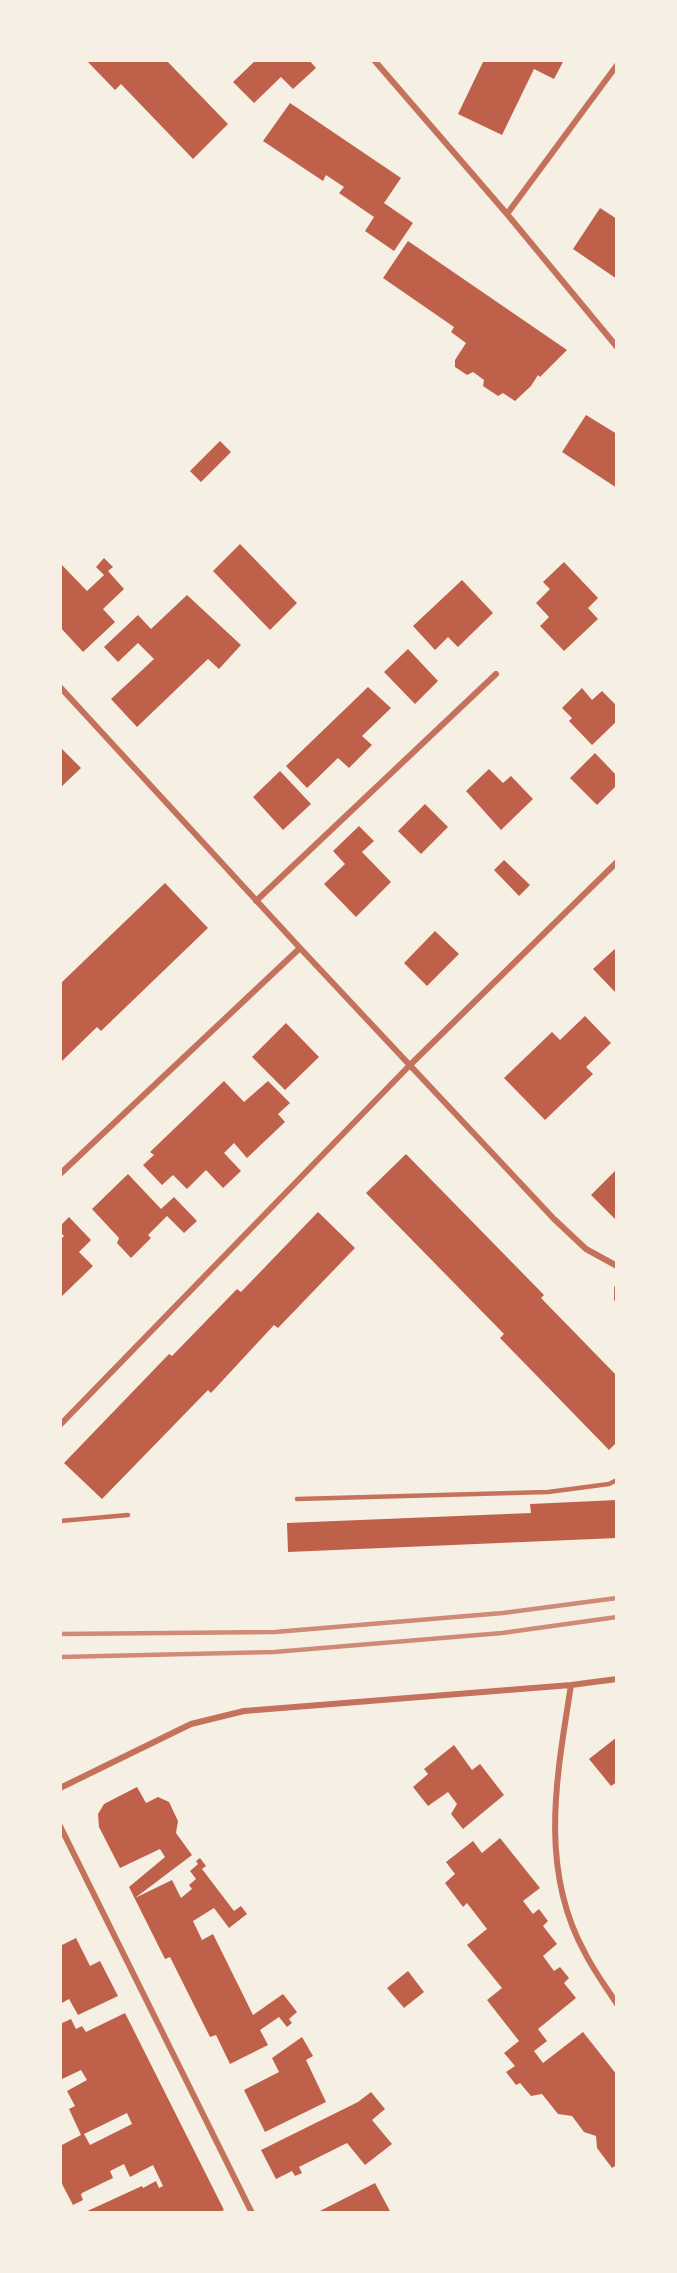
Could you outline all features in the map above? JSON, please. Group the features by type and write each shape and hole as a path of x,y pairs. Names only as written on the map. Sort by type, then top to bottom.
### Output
{"street":[{"path":"374,60 507,214 617,347"},
{"path":"507,214 617,65"},
{"path":"256,901 495,674"},
{"path":"60,687 554,1220 586,1249 617,1266"},
{"path":"60,1425 409,1066 617,862"},
{"path":"60,1174 300,948"},
{"path":"617,1288 617,1299"},
{"path":"60,1788 191,1724 235,1713 271,1708 571,1685 617,1679"},
{"path":"571,1685 554,1807 554,1839 558,1871 565,1902 581,1945 617,2004"},
{"path":"60,1826 252,2213"}],"lane":[{"path":"297,1499 548,1492 609,1484 617,1480"},
{"path":"60,1521 128,1515"}],"building":[{"path":"86,60 166,60 228,124 193,159 121,84 115,90"},
{"path":"256,60 309,60 316,68 293,89 281,77 254,103 233,82"},
{"path":"484,60 564,60 554,79 534,69 502,135 458,114"},
{"path":"290,103 401,178 384,203 413,223 394,251 365,231 374,217 339,193 344,187 326,175 323,181 263,141"},
{"path":"600,208 617,219 617,279 573,249"},
{"path":"408,241 567,350 540,377 538,375 531,386 515,401 503,393 498,396 483,386 484,380 473,372 467,375 455,367 455,360 466,343 451,332 454,327 383,278"},
{"path":"586,415 617,434 617,488 562,452"},
{"path":"220,441 231,452 201,482 190,471"},
{"path":"240,544 297,603 270,630 213,571"},
{"path":"104,558 113,567 108,571 124,589 103,609 115,622 83,652 60,627 60,563 87,591 104,575 96,567"},
{"path":"564,562 598,598 588,608 598,619 564,651 540,626 549,617 536,603 550,589 543,582"},
{"path":"462,580 493,613 458,647 448,637 435,650 413,626"},
{"path":"187,595 241,645 219,669 208,659 137,727 111,699 154,659 138,643 118,662 104,647 138,615 151,629"},
{"path":"408,649 438,681 415,704 384,672"},
{"path":"368,687 391,708 362,736 372,745 349,768 338,758 307,788 286,766"},
{"path":"582,688 592,700 602,691 617,706 617,721 592,745 569,721 572,718 562,708"},
{"path":"60,747 81,768 60,788"},
{"path":"595,753 617,776 617,785 597,805 570,778"},
{"path":"489,769 503,783 511,776 533,799 501,830 466,791"},
{"path":"280,771 311,804 283,830 253,797"},
{"path":"425,804 448,827 421,854 398,831"},
{"path":"359,826 374,841 362,852 391,882 356,917 324,884 345,864 333,851"},
{"path":"504,860 530,885 519,896 494,870"},
{"path":"165,883 208,928 101,1031 97,1027 60,1063 60,984"},
{"path":"435,931 459,954 427,986 404,963"},
{"path":"617,947 617,994 593,969"},
{"path":"585,1016 611,1043 586,1067 593,1074 545,1120 504,1078 552,1032 560,1040"},
{"path":"286,1023 319,1057 285,1090 252,1057"},
{"path":"224,1081 244,1102 268,1081 290,1103 278,1114 285,1122 247,1158 234,1143 224,1153 241,1171 223,1188 206,1170 187,1189 173,1175 162,1185 143,1165 154,1155 150,1152"},
{"path":"406,1154 544,1295 541,1298 617,1376 617,1442 609,1450 500,1338 504,1334 366,1193"},
{"path":"617,1169 617,1221 591,1195"},
{"path":"128,1174 161,1209 174,1197 197,1221 184,1233 167,1216 148,1235 151,1238 131,1258 117,1243 119,1238 92,1209"},
{"path":"318,1212 355,1248 278,1328 274,1325 211,1393 208,1390 102,1499 64,1463 169,1354 172,1356 237,1289 241,1292"},
{"path":"69,1217 91,1240 79,1252 93,1266 60,1298 60,1240 64,1236 60,1232 60,1226"},
{"path":"617,1500 617,1538 288,1552 287,1523 531,1513 530,1504"},
{"path":"617,1737 617,1782 611,1786 589,1759"},
{"path":"454,1745 472,1770 480,1764 504,1795 463,1829 451,1814 457,1804 448,1792 428,1806 413,1787 428,1774 424,1769"},
{"path":"137,1787 146,1803 158,1797 169,1802 178,1821 176,1833 192,1855 135,1898 172,1880 181,1898 192,1889 189,1885 196,1879 190,1871 198,1864 196,1861 200,1858 206,1866 202,1869 234,1911 241,1906 247,1914 229,1928 214,1908 193,1921 202,1940 213,1934 253,2015 283,1994 297,2012 289,2019 292,2023 287,2027 279,2017 260,2030 268,2045 230,2064 216,2035 210,2037 170,1957 165,1959 129,1887 165,1857 160,1849 120,1868 99,1827 98,1814 104,1804"},
{"path":"500,1838 540,1888 523,1901 533,1914 539,1909 548,1921 543,1926 557,1944 543,1956 554,1971 560,1967 569,1978 564,1983 576,1998 538,2029 547,2041 534,2051 543,2063 583,2032 617,2075 617,2169 615,2166 612,2168 597,2148 596,2136 584,2132 572,2116 558,2114 542,2094 531,2096 520,2083 516,2085 506,2072 515,2066 504,2053 519,2041 487,2000 502,1988 467,1945 487,1929 467,1903 463,1907 445,1883 455,1874 446,1862 473,1841 482,1853"},
{"path":"76,1938 90,1966 100,1961 118,1996 78,2015 69,1999 60,2004 60,1941 62,1945"},
{"path":"408,1971 424,1992 404,2008 387,1988"},
{"path":"125,2013 224,2210 217,2213 83,2213 156,2181 159,2188 163,2186 153,2165 130,2177 124,2164 110,2171 113,2178 82,2193 83,2200 73,2205 60,2178 60,2146 81,2135 69,2109 75,2106 67,2091 87,2080 81,2070 60,2080 60,2024 71,2019 76,2029 82,2026 86,2032","holes":["127,2113 132,2124 90,2145 84,2134"]},
{"path":"302,2037 313,2056 306,2060 326,2102 265,2132 244,2090 279,2072 272,2058"},
{"path":"371,2092 385,2109 372,2120 392,2144 365,2165 347,2143 299,2167 302,2173 295,2176 292,2171 276,2179 261,2150 358,2102"},
{"path":"375,2183 391,2213 316,2213"}],"railway":[{"path":"60,1634 275,1632 503,1613 617,1598"},
{"path":"60,1657 274,1652 502,1633 617,1617"}]}
